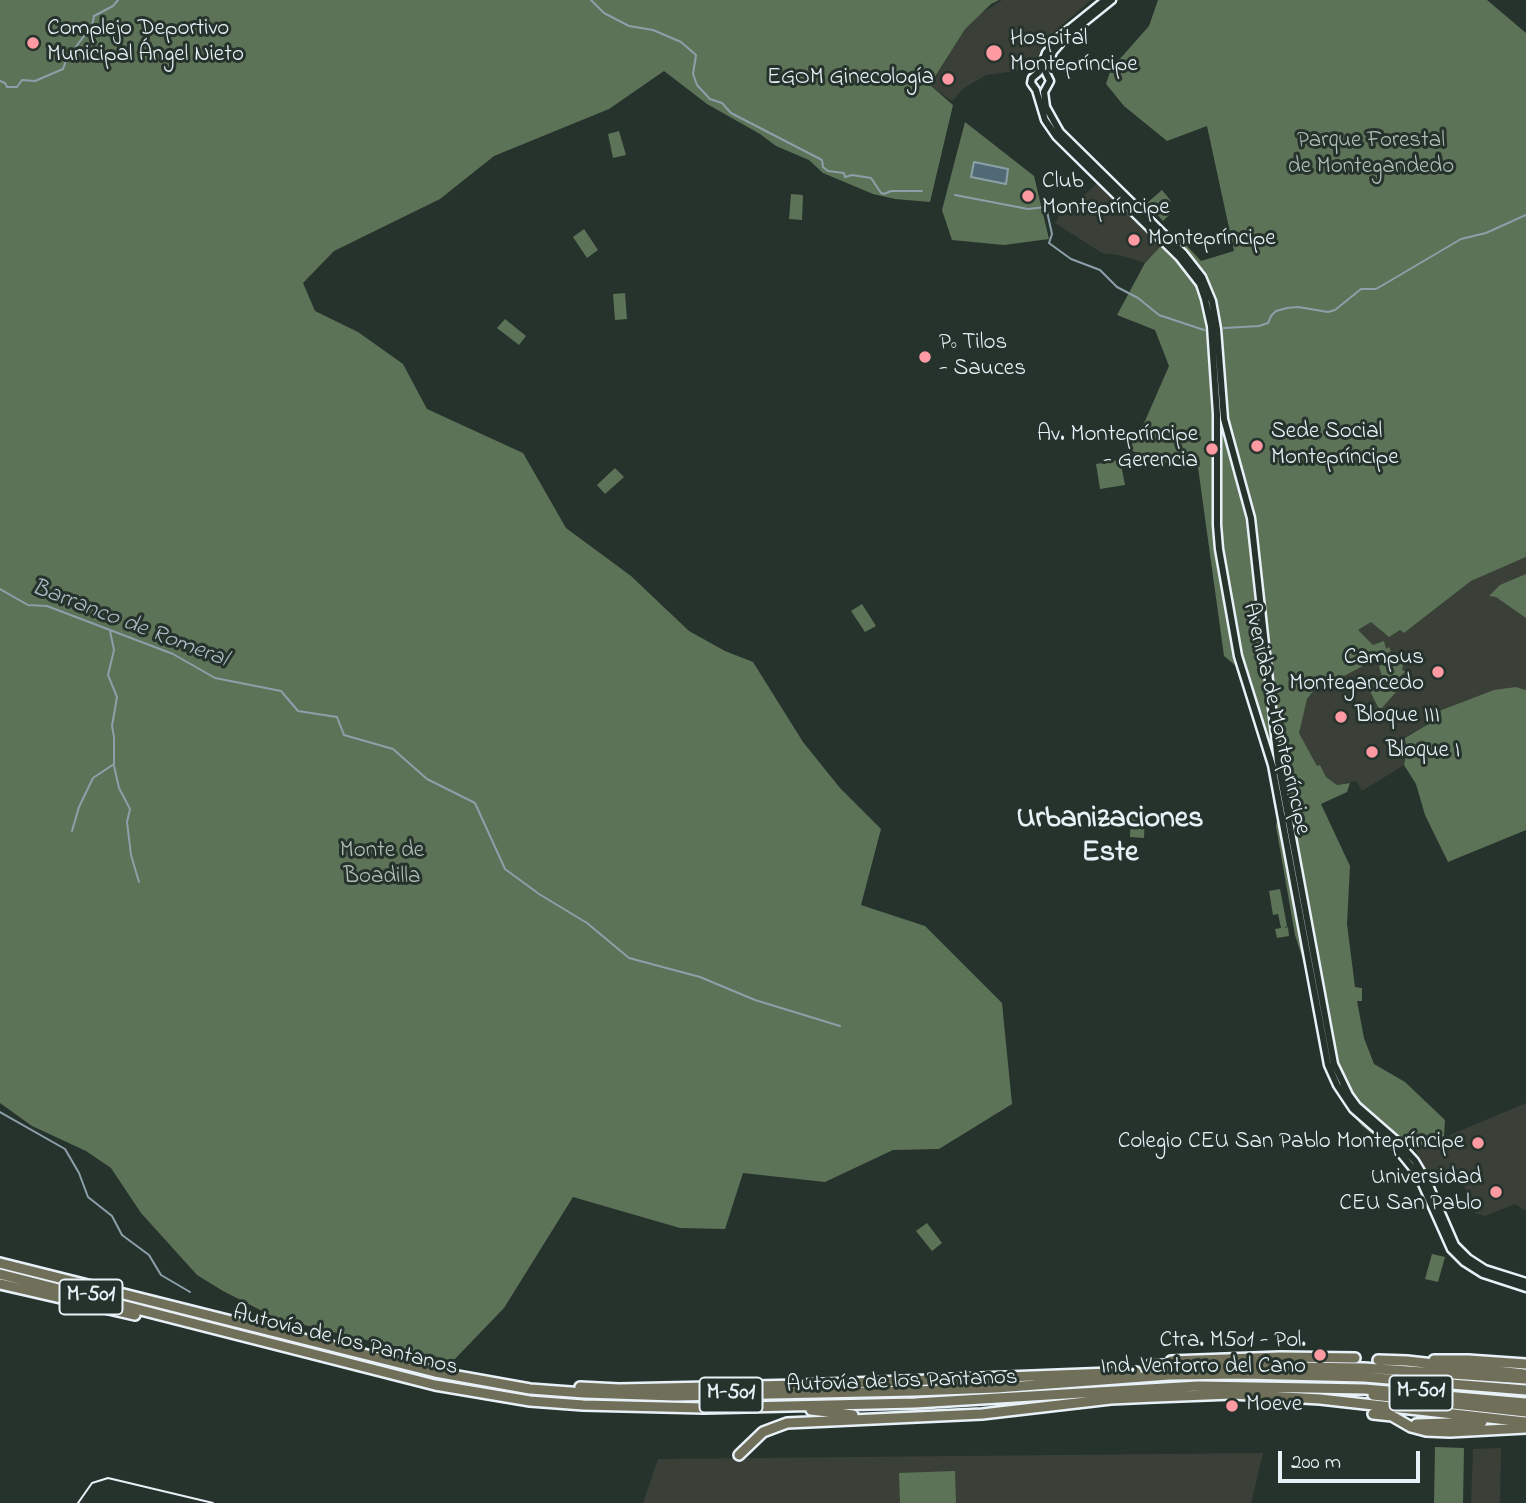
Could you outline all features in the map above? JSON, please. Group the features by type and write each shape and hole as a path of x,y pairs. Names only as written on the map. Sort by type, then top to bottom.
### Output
{"highway":[{"name":"Autovía de los Pantanos","path":"0,1263 467,1378 530,1389 675,1396 996,1388 1169,1374 1364,1377 1526,1390"},
{"name":"Autovía de los Pantanos","path":"0,1274 435,1385 519,1399 619,1407 781,1407 996,1400 1198,1386 1438,1394 1526,1403"},
{"path":"0,1284 106,1309 182,1322"},
{"path":"467,1378 619,1389 966,1380 1063,1373 1184,1359 1354,1358"},
{"path":"1378,1360 1468,1360 1526,1364"},
{"path":"1407,1361 1526,1377"},
{"path":"1150,1364 1364,1368 1526,1377"},
{"path":"1063,1373 1120,1371 1169,1374"},
{"path":"1316,1388 1526,1421"},
{"path":"739,1455 763,1432 787,1423 982,1414 1111,1398 1233,1394 1360,1401 1526,1421"},
{"path":"781,1407 907,1418"},
{"path":"1373,1414 1383,1413 1400,1421 1426,1425 1526,1421"}],"street":[{"name":"Avenida de Montepríncipe","path":"1042,72 1046,53 1059,37 1105,0"},
{"name":"Avenida de Montepríncipe","path":"1112,0 1066,37 1053,52 1042,72 1031,80 1032,85 1040,90 1056,127 1184,254 1202,277 1212,301 1225,426 1251,518 1278,762 1329,1046 1338,1076 1357,1106 1396,1140 1415,1161 1428,1183 1455,1245 1485,1269 1526,1282"},
{"name":"Avenida de Montepríncipe","path":"1040,90 1050,82 1042,72"},
{"name":"Avenida de Montepríncipe","path":"1040,90 1045,120 1056,136 1179,257 1199,284 1205,299 1211,326 1217,415 1219,549 1238,656 1272,765 1324,1047 1333,1078 1353,1110 1393,1144 1410,1164 1423,1185 1451,1250 1483,1274 1526,1288"}],"shaded area":[{"name":"Hospital Montepríncipe","path":"1002,0 1091,0 1047,38 1031,69 986,75 964,88 952,101 931,86 965,28 975,17"},
{"path":"1097,183 1162,245 1145,263 1102,253 1055,223 1062,211 1066,213"},
{"name":"Campus Montegancedo","path":"1526,557 1526,690 1516,687 1432,722 1403,738 1411,747 1406,750 1404,765 1362,791 1356,781 1337,785 1326,777 1320,765 1317,767 1299,733 1302,716 1307,699 1357,630 1371,621 1388,636 1401,630 1404,633 1471,581"},
{"name":"Colegio CEU San Pablo Montepríncipe","path":"1526,1103 1526,1211 1515,1204 1485,1216 1475,1213 1461,1179 1435,1186 1415,1150"},
{"path":"1501,1448 1500,1503 1471,1503 1473,1449"},
{"path":"1263,1453 1251,1503 643,1503 658,1459"}],"green space":[{"name":"Monte de Boadilla","path":"0,0 999,0 991,4 965,29 930,85 953,105 930,202 873,194 823,173 809,160 776,146 707,104 664,71 609,109 494,156 440,199 334,251 303,283 315,311 358,332 403,364 427,409 523,453 566,528 631,576 689,631 725,651 753,662 803,742 840,788 881,829 861,905 925,926 1002,1003 1012,1104 939,1149 893,1150 825,1182 743,1173 725,1229 680,1228 573,1197 504,1308 453,1361 272,1316 223,1291 197,1275 141,1213 111,1168 86,1151 32,1126 0,1103"},
{"name":"Parque Forestal de Montegandedo","path":"1158,0 1487,0 1526,33 1526,557 1471,581 1404,633 1400,630 1389,637 1371,622 1358,630 1373,645 1384,641 1386,649 1389,647 1391,651 1344,676 1320,682 1307,699 1299,733 1326,777 1337,785 1350,783 1347,792 1321,804 1350,866 1347,924 1355,987 1362,988 1362,1001 1357,1001 1364,1038 1374,1064 1405,1082 1445,1120 1444,1136 1400,1156 1362,1126 1347,1108 1329,1075 1316,1029 1304,963 1295,935 1276,826 1278,813 1266,755 1236,666 1224,656 1198,467 1174,465 1145,457 1129,449 1145,421 1169,366 1155,330 1117,315 1145,263 1174,232 1201,261 1234,251 1207,126 1167,141 1124,106 1106,84 1111,69 1149,26"},
{"path":"965,122 1034,176 1049,239 1004,245 952,240 942,210"},
{"path":"619,131 626,155 613,158 608,134"},
{"path":"1162,190 1171,201 1166,205 1172,212 1163,221 1147,203"},
{"path":"791,194 803,195 802,220 789,219"},
{"path":"584,229 598,250 587,258 573,237"},
{"path":"625,293 627,319 615,320 613,294"},
{"path":"505,319 526,336 519,345 497,328"},
{"path":"1120,460 1125,485 1100,489 1096,464"},
{"path":"615,468 624,477 605,494 597,485"},
{"path":"1526,574 1526,618 1496,597 1489,596 1500,585"},
{"path":"862,604 876,626 865,632 851,611"},
{"path":"1400,658 1398,663 1403,665 1402,670 1409,673 1408,676 1403,673 1400,679 1384,685 1396,692 1381,709 1369,689 1375,682 1381,684 1377,679 1382,676 1379,666"},
{"path":"1516,687 1526,690 1526,830 1448,862 1425,815 1416,784 1404,765 1407,750 1411,747 1403,739 1432,722 1434,713 1494,690"},
{"path":"1131,812 1145,812 1144,838 1130,837"},
{"path":"1280,889 1287,926 1284,928 1288,927 1289,936 1277,938 1275,929 1281,928 1278,914 1273,915 1269,891"},
{"path":"927,1223 942,1243 932,1251 916,1231"},
{"path":"1432,1254 1445,1257 1438,1282 1425,1279"},
{"path":"1435,1447 1464,1448 1463,1503 1434,1503"},
{"path":"955,1471 956,1503 900,1503 899,1473"}],"water":[{"path":"974,162 1008,169 1006,184 971,177"}],"waterway":[{"path":"0,81 7,87 17,87 22,80 35,81 63,69 67,58 92,26 94,16 113,6 118,0"},
{"path":"591,0 604,13 629,26 653,30 681,42 696,55 693,74 697,85 710,99 722,103 731,113 822,160 823,167 828,171 844,173 845,177 852,175 871,178 884,194 891,191 922,191"},
{"path":"955,195 1028,209 1046,207 1052,234 1049,243 1071,259 1100,270 1117,287 1138,298 1159,315 1204,330"},
{"path":"1224,328 1259,326 1268,323 1276,311 1287,308 1328,312 1335,310 1361,289 1376,289 1461,239 1486,233 1526,215"},
{"name":"Barranco de Romeral","path":"0,589 28,605 47,606 173,654 215,678 281,691 298,711 337,717 344,735 393,749 427,779 475,803 505,869 539,894 587,923 629,958 700,977 755,1000 840,1026"},
{"path":"72,831 79,807 93,778 114,764 112,726 117,697 108,675 114,650 110,631"},
{"path":"114,766 119,788 130,809 127,822 131,855 139,882"},
{"path":"0,1112 65,1149 79,1173 88,1197 112,1216 122,1235 149,1255 161,1275 190,1292"}],"tram line":[{"path":"78,1503 92,1483 108,1478 213,1503"}],"place":[{"name":"Complejo Deportivo Municipal Ángel Nieto","path":"33,43"},
{"name":"Hospital Montepríncipe","path":"994,53"},
{"name":"EGOM Ginecología","path":"948,79"},
{"name":"Club Montepríncipe","path":"1028,196"},
{"name":"Montepríncipe","path":"1134,240"},
{"name":"Pº Tilos - Sauces","path":"925,357"},
{"name":"Sede Social Montepríncipe","path":"1257,446"},
{"name":"Av. Montepríncipe - Gerencia","path":"1212,449"},
{"name":"Campus Montegancedo","path":"1438,672"},
{"name":"Bloque III","path":"1341,717"},
{"name":"Bloque I","path":"1372,752"},
{"name":"Colegio CEU San Pablo Montepríncipe","path":"1478,1143"},
{"name":"Universidad CEU San Pablo","path":"1496,1192"},
{"name":"Ctra. M501 - Pol. Ind. Ventorro del Cano","path":"1320,1355"},
{"name":"Moeve","path":"1232,1406"}],"district":[{"name":"Urbanizaciones Este","path":"1110,838"}]}
